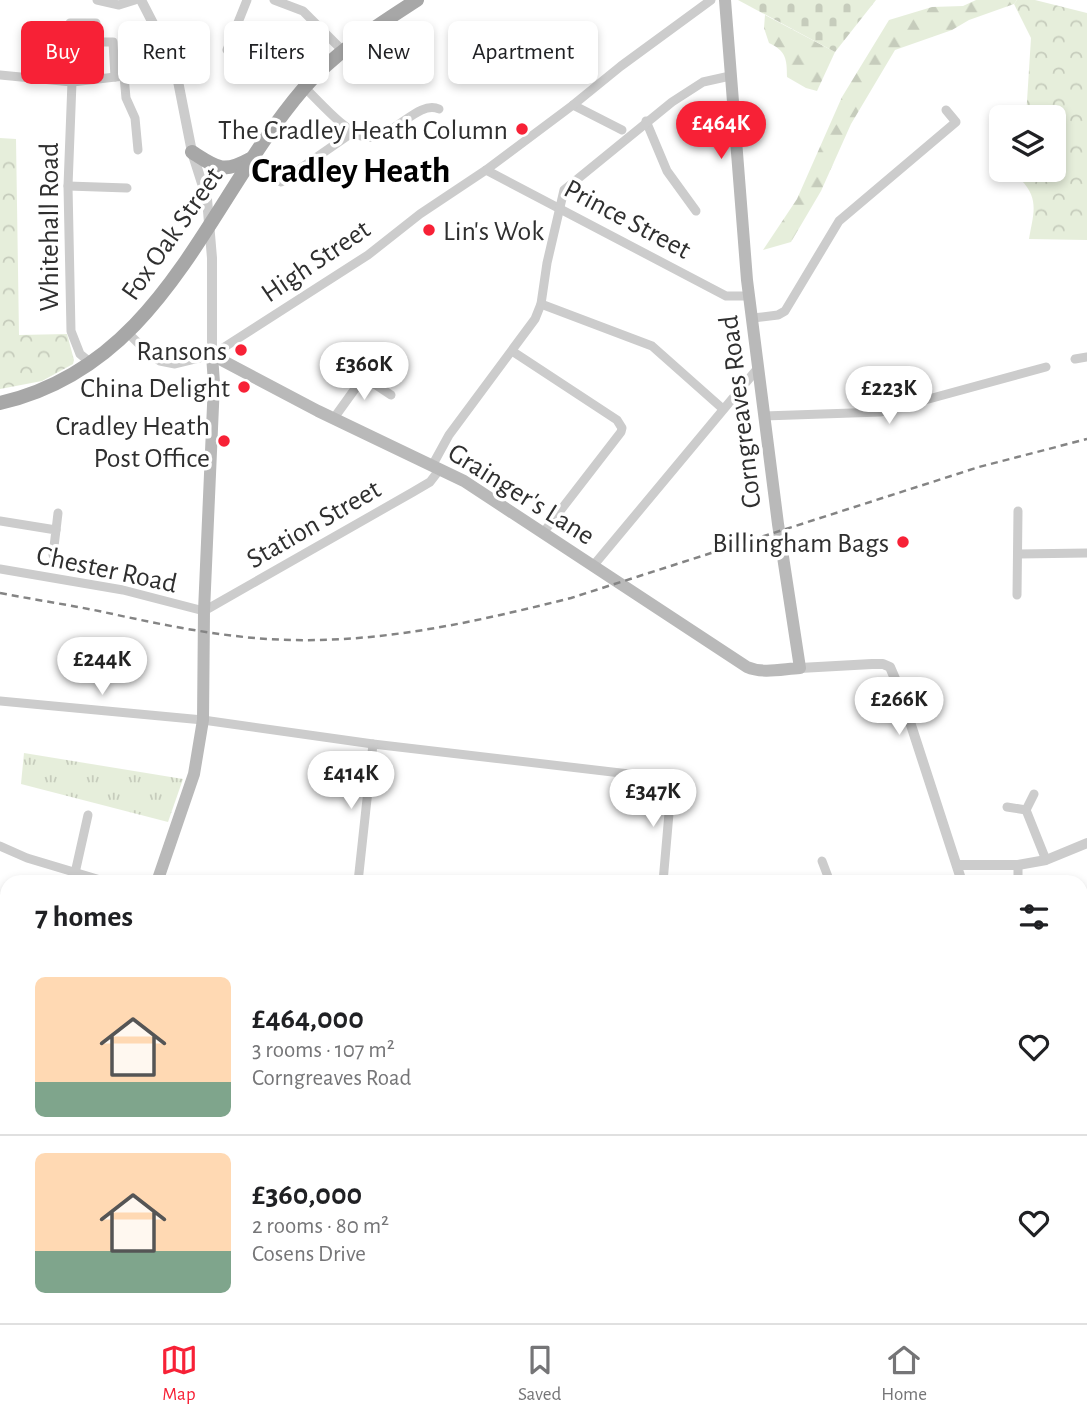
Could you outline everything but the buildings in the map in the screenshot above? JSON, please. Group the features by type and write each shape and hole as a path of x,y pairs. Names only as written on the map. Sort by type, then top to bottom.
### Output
{"main road":[{"name":"Fox Oak Street","path":"387,21 417,0"},
{"name":"Corngreaves Road","path":"725,0 758,368 800,668"},
{"name":"Fox Oak Street","path":"0,403 37,392 79,373 128,333 161,297 211,225 252,157 305,88 343,51"},
{"path":"192,152 214,166 225,169 252,157"},
{"path":"159,875 194,774 203,720 204,611 214,383 212,355"},
{"name":"Grainger's Lane","path":"212,355 464,481 747,667 755,671 800,668"}],"street":[{"path":"97,0 119,5 135,0"},
{"path":"141,0 152,21"},
{"path":"239,21 247,0"},
{"path":"274,0 303,11 343,51"},
{"name":"High Street","path":"128,333 160,361 176,364 212,355 368,255 419,214 486,170 711,0"},
{"path":"0,75 21,77"},
{"path":"436,467 449,435 535,319 541,304 547,263 564,190 646,121 703,82 730,76"},
{"name":"Whitehall Road","path":"72,84 68,186 71,331 79,354 92,364"},
{"path":"121,84 135,118 138,150"},
{"path":"179,84 192,152 206,193 211,225 212,355"},
{"path":"305,88 353,132 364,137 379,137 428,107 439,108"},
{"path":"573,105 622,130"},
{"path":"753,318 785,312 839,221 956,122 946,110"},
{"path":"646,121 667,171 696,211"},
{"path":"281,182 353,132"},
{"name":"Prince Street","path":"486,170 561,207 726,296 750,296"},
{"path":"68,186 127,188"},
{"path":"541,304 653,346 723,409"},
{"path":"512,351 617,420 622,428 543,533"},
{"path":"1075,359 1087,356"},
{"path":"764,416 881,412 1046,367"},
{"path":"593,566 758,368"},
{"path":"334,418 367,373 391,395"},
{"name":"Station Street","path":"204,611 430,482 436,467"},
{"path":"1017,595 1018,511"},
{"path":"53,555 58,513"},
{"path":"0,521 56,530"},
{"path":"1019,554 1087,554"},
{"name":"Chester Road","path":"0,569 123,590 204,611"},
{"path":"800,668 872,664 890,667 900,688 960,875"},
{"path":"0,701 203,720 373,744 672,779 664,875"},
{"path":"359,875 373,744"},
{"path":"1034,794 1026,810 1046,859"},
{"path":"1007,807 1026,810"},
{"path":"75,873 88,815"},
{"path":"957,864 1018,865 1046,859 1087,843"},
{"path":"0,846 27,858 82,875"},
{"path":"822,862 827,875"},
{"path":"1018,865 1018,875"}],"green space":[{"path":"738,0 876,0 835,52"},
{"path":"976,0 1017,0 1014,4 969,20 952,30 895,50 851,124 821,191 791,242 763,250 797,199 842,97 889,20 932,7 963,6"},
{"path":"1017,0 1035,0 1087,13 1087,240 1029,239 1034,208 1031,194 1023,182 1066,182 1066,105 1027,105 1031,38 1014,4"},
{"path":"765,15 835,52 817,91 787,77 784,56 769,43 764,28"},
{"path":"0,138 16,139 19,335 67,334 74,360 73,364 42,381 0,389"},
{"path":"24,753 183,779 168,822 21,784"}],"railway":[{"path":"0,593 243,637 328,640 398,634 502,615 571,598 979,467 1087,439"}],"place":[{"name":"The Cradley Heath Column","path":"522,129"},
{"name":"Lin's Wok","path":"429,230"},
{"name":"Ransons","path":"241,350"},
{"name":"China Delight","path":"244,387"},
{"name":"Cradley Heath Post Office","path":"224,441"},
{"name":"Billingham Bags","path":"903,542"}],"district":[{"name":"Cradley Heath","path":"351,170"}]}
